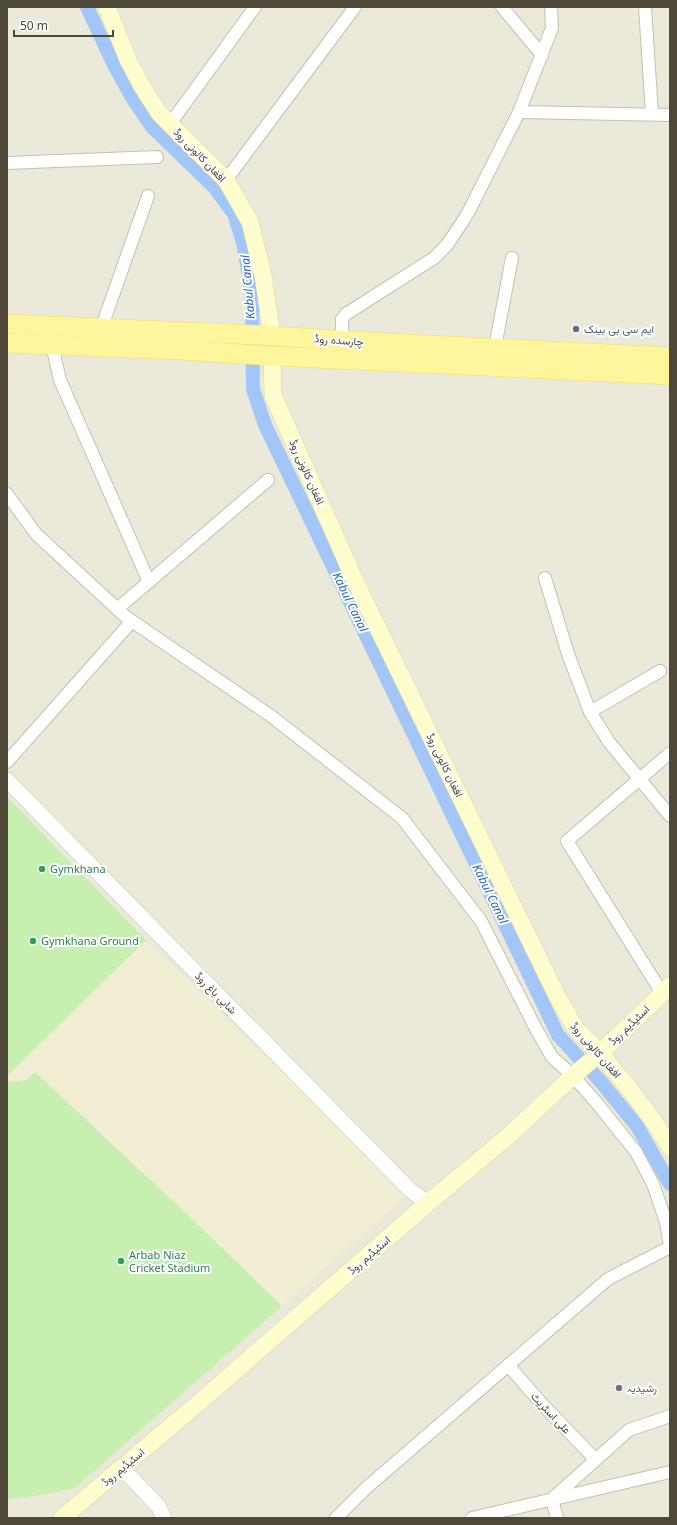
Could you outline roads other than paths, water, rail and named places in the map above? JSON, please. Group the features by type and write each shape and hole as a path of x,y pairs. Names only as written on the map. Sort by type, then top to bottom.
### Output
{"main road":[{"name":"افغان کالونی روڈ","path":"107,7 128,60 159,113 226,180 250,222 264,275 257,335"},
{"name":"چارسدہ روڈ","path":"7,324 257,335 670,357"},
{"name":"چارسدہ روڈ","path":"7,343 181,350 266,356 670,375"},
{"name":"افغان کالونی روڈ","path":"266,356 272,395 356,583 564,1010 576,1029 597,1055 632,1092 657,1126 670,1147"},
{"name":"اسٹیڈیم روڈ","path":"63,1517 122,1468 428,1203 506,1138 666,990"}],"street":[{"path":"170,124 255,7"},
{"path":"226,180 355,7"},
{"path":"502,7 542,55"},
{"path":"342,340 342,319 346,314 434,258 446,245 469,211 519,112 542,55 552,28 551,7"},
{"path":"645,7 652,114"},
{"path":"519,112 670,115"},
{"path":"7,163 157,157"},
{"path":"101,329 148,196"},
{"path":"495,347 512,258"},
{"path":"52,345 60,380 149,582"},
{"path":"118,609 268,480"},
{"path":"7,494 36,534 132,621 271,716 402,818 480,921 552,1057 573,1076 596,1102 636,1152 653,1184 666,1222 670,1247 608,1279 364,1489 336,1518"},
{"path":"545,578 568,654 590,712 609,742 670,816"},
{"path":"7,762 132,621"},
{"path":"590,712 660,671"},
{"path":"666,990 567,841 670,753"},
{"name":"شاہی باغ روڈ","path":"7,780 410,1190 428,1203"},
{"name":"علی اسٹریٹ","path":"508,1365 542,1404 595,1459"},
{"path":"552,1499 629,1430 670,1416"},
{"path":"122,1468 159,1507 164,1518"},
{"path":"472,1518 670,1472"},
{"path":"552,1499 557,1518"}],"waterway":[{"name":"Kabul Canal","path":"87,7 114,65 133,99 152,127 215,188 234,214 243,242 249,276 252,306 253,389 265,425 558,1035 601,1082 637,1126 670,1184"}],"place":[{"name":"ایم سی بی بینک","path":"576,329"},
{"name":"Gymkhana","path":"42,869"},
{"name":"Gymkhana Ground","path":"33,941"},
{"name":"Arbab Niaz Cricket Stadium","path":"121,1261"},
{"name":"رشیدیہ","path":"619,1388"}]}
